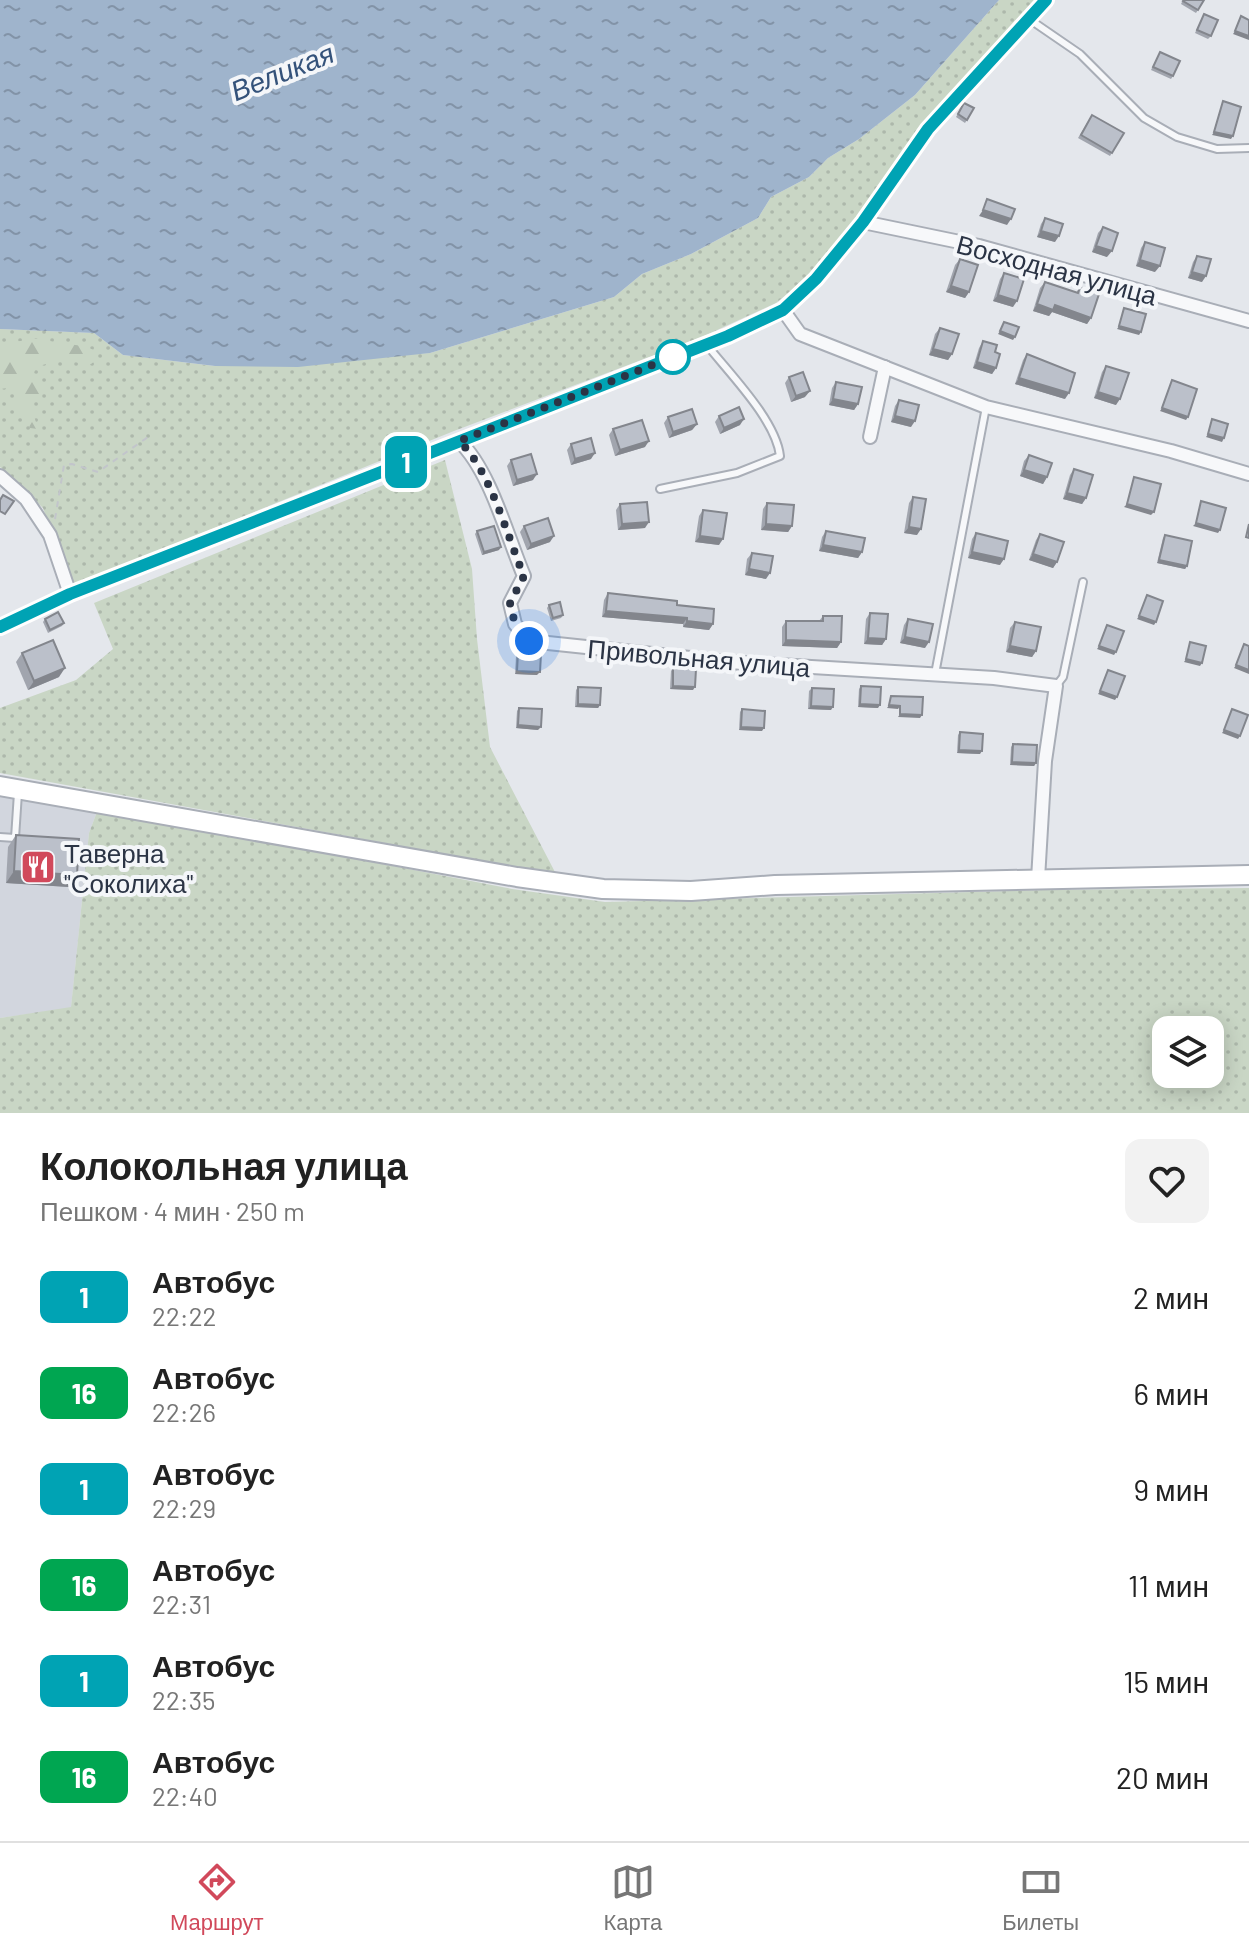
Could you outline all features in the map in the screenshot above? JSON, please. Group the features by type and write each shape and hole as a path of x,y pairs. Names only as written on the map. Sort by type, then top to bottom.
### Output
{"street":[{"path":"0,627 70,594 707,345 783,310 816,279 863,222 928,129 1046,0"},
{"name":"Восходная улица","path":"863,222 979,246 1249,321"},
{"path":"783,310 800,334 986,407 1171,451 1249,474"},
{"path":"870,437 885,367"},
{"name":"Привольная улица","path":"459,441 472,453 482,472 524,576 510,603 515,624 529,641 728,662 935,674 1051,685"},
{"path":"0,476 26,499 50,535 70,594"},
{"path":"1038,879 1051,685"},
{"path":"9,788 517,877 603,889 691,891 775,885 1249,875"}],"lane":[{"path":"1029,19 1080,54 1144,118 1177,137 1217,149 1249,148"},
{"path":"660,489 737,473 780,456 778,441 707,345"},
{"path":"935,674 986,407"},
{"path":"1051,685 1063,677 1083,582"},
{"path":"0,837 15,838 9,788"}],"path":[{"path":"50,535 64,465 72,464 98,472 148,437"}],"shaded area":[{"path":"0,791 98,809 89,833 71,1008 0,1018"}],"green space":[{"path":"999,0 1036,0 922,126 857,219 811,275 776,303 702,337 454,431 71,586 43,508 0,467 0,329 94,333 123,355 215,366 430,353 614,297 642,274 691,254 758,218 771,197 809,177 828,158 859,139 915,95"},
{"path":"41,338 89,348 96,351 97,359 91,364 59,360 36,367 33,375 41,389 40,397 33,398 31,406 38,429 30,428 16,406 14,402 18,394 15,387 0,389 0,344"},
{"path":"445,460 472,569 490,747 556,874 0,773 0,708 76,680 113,649 94,603"},
{"path":"98,809 512,889 605,902 1042,890 1249,888 1249,1113 0,1113 0,1018 71,1007 89,833"}],"water":[{"name":"Великая","path":"0,0 999,0 915,95 859,139 828,158 809,177 771,197 758,218 691,254 642,274 614,297 430,353 298,367 215,366 123,355 94,333 0,329"}],"building":[{"path":"1184,0 1204,0 1198,10"},
{"path":"1204,14 1218,20 1211,36 1197,30"},
{"path":"1241,16 1249,20 1249,36 1235,31"},
{"path":"1160,52 1180,61 1173,76 1153,67"},
{"path":"1223,101 1241,107 1233,136 1214,132"},
{"path":"964,103 974,108 967,120 958,114"},
{"path":"1092,115 1124,133 1112,153 1081,135"},
{"path":"987,199 1015,209 1011,219 983,210"},
{"path":"1045,218 1063,224 1059,236 1041,231"},
{"path":"1103,227 1118,233 1112,251 1096,246"},
{"path":"1145,242 1165,248 1160,266 1140,260"},
{"path":"1197,256 1211,259 1206,276 1192,272"},
{"path":"960,259 978,265 969,292 951,286"},
{"path":"1004,273 1024,279 1017,301 998,295"},
{"path":"1045,282 1078,293 1080,287 1099,294 1091,318 1055,305 1053,310 1037,304"},
{"path":"1124,308 1146,314 1141,332 1119,326"},
{"path":"1004,322 1019,327 1015,337 1000,331"},
{"path":"940,328 959,334 952,354 933,349"},
{"path":"983,341 997,345 995,352 1000,354 996,368 977,362"},
{"path":"1027,354 1075,373 1069,393 1019,378"},
{"path":"1106,366 1129,373 1120,399 1098,392"},
{"path":"803,372 810,391 796,396 789,377"},
{"path":"1172,380 1197,389 1188,417 1162,408"},
{"path":"836,382 862,387 858,404 833,399"},
{"path":"899,400 919,405 915,421 895,416"},
{"path":"739,407 744,419 724,428 719,416"},
{"path":"692,409 697,424 673,432 668,417"},
{"path":"1212,419 1228,424 1224,438 1208,434"},
{"path":"642,420 649,441 620,450 613,429"},
{"path":"591,438 595,453 575,459 571,444"},
{"path":"531,454 537,474 517,480 511,460"},
{"path":"1029,455 1052,463 1047,477 1024,470"},
{"path":"1074,469 1093,475 1086,498 1067,493"},
{"path":"1134,477 1161,484 1154,512 1127,504"},
{"path":"3,495 14,501 5,514 0,511"},
{"path":"913,497 926,499 921,529 909,527"},
{"path":"1201,501 1226,508 1220,530 1196,523"},
{"path":"647,502 649,522 622,524 620,504"},
{"path":"767,503 794,505 792,526 766,524"},
{"path":"703,510 727,513 723,539 700,536"},
{"path":"548,518 554,536 531,544 524,526"},
{"path":"494,526 501,547 484,552 477,531"},
{"path":"826,531 865,538 862,552 823,545"},
{"path":"976,533 1008,541 1004,559 972,552"},
{"path":"1040,534 1064,542 1057,562 1033,554"},
{"path":"1165,535 1192,541 1187,566 1159,560"},
{"path":"752,553 773,556 770,573 749,569"},
{"path":"608,593 714,609 713,624 687,621 687,618 606,611"},
{"path":"1147,595 1163,601 1156,622 1139,616"},
{"path":"560,602 563,615 553,618 549,605"},
{"path":"58,612 64,623 50,630 45,619"},
{"path":"870,613 888,614 886,639 868,638"},
{"path":"823,616 842,616 841,642 786,640 786,621 823,621"},
{"path":"908,619 933,624 929,642 905,637"},
{"path":"1015,622 1041,627 1036,651 1010,646"},
{"path":"1107,625 1124,631 1116,652 1099,646"},
{"path":"53,640 65,668 34,681 22,653"},
{"path":"1190,642 1206,646 1202,663 1186,659"},
{"path":"1244,644 1249,646 1249,670 1236,665"},
{"path":"518,653 541,654 540,672 517,671"},
{"path":"673,668 696,669 695,687 673,686"},
{"path":"1108,670 1125,676 1117,697 1100,691"},
{"path":"861,686 881,687 880,705 860,704"},
{"path":"578,687 601,688 600,705 578,704"},
{"path":"812,688 834,689 833,707 811,706"},
{"path":"891,696 923,697 922,715 900,714 900,706 889,705"},
{"path":"519,708 542,709 541,727 518,725"},
{"path":"742,709 765,711 764,728 741,727"},
{"path":"1232,709 1248,715 1240,736 1224,730"},
{"path":"960,732 983,734 982,751 959,750"},
{"path":"1013,744 1037,745 1036,763 1012,762"},
{"path":"16,835 79,839 77,875 14,871"}],"bus line":[{"name":"1","path":"0,627 70,594 728,336 783,310 816,279 863,222 928,129 1046,0"}],"place":[{"name":"Таверна \"Соколиха\"","path":"38,867"}],"route":[{"path":"529,641 515,624 510,603 524,576 482,472 472,453 459,441 673,357"}]}
